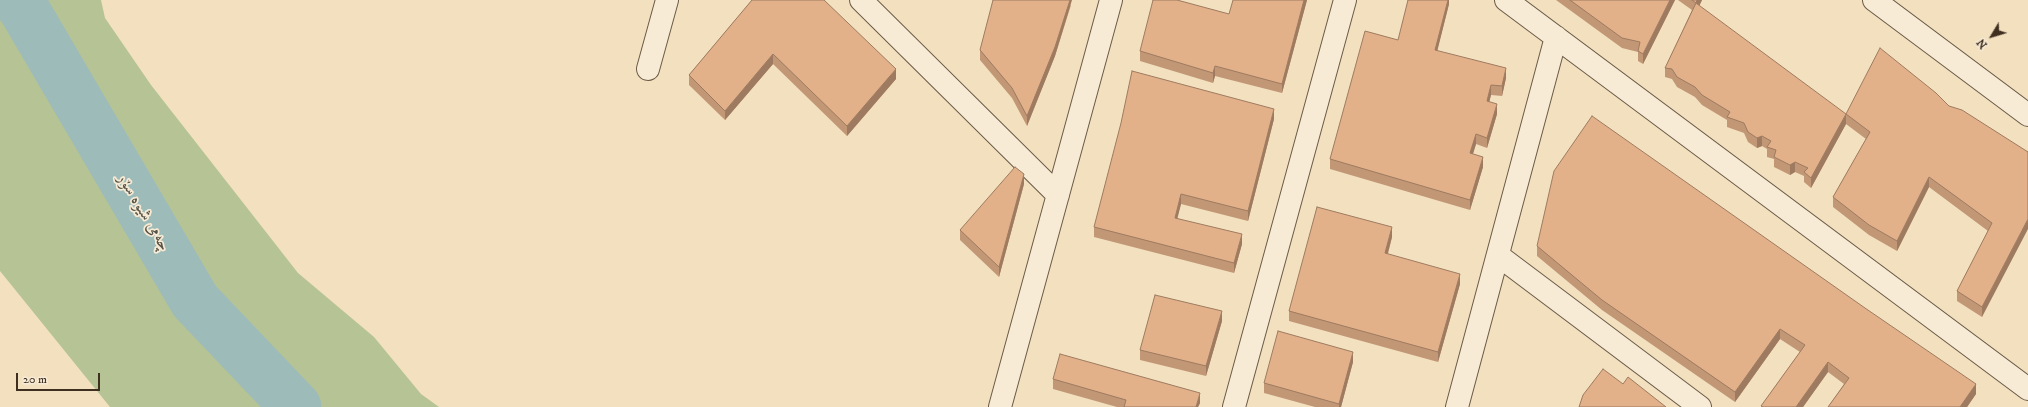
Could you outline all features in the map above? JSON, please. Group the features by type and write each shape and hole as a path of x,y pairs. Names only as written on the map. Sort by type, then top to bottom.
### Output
{"street":[{"path":"648,69 667,0"},
{"path":"861,0 881,9 1058,195"},
{"path":"1000,407 1111,0"},
{"path":"1234,407 1345,0"},
{"path":"1506,0 2028,389"},
{"path":"1874,0 2028,115"},
{"path":"1458,407 1556,37"},
{"path":"1499,256 1700,407"}],"green space":[{"path":"0,0 101,0 105,18 151,85 298,273 374,337 421,394 439,407 110,407 0,271"}],"building":[{"path":"752,0 824,0 896,69 847,126 773,54 725,111 689,75"},
{"path":"993,0 1070,0 1055,47 1027,116 1012,88 980,50"},
{"path":"1153,0 1177,0 1229,14 1233,0 1304,0 1282,84 1215,66 1213,73 1140,51"},
{"path":"1408,0 1448,0 1435,50 1506,68 1502,86 1491,85 1487,101 1497,104 1487,138 1476,134 1470,153 1483,157 1470,200 1330,159 1365,31 1398,40"},
{"path":"1570,0 1670,0 1643,54 1638,51 1640,42 1622,38"},
{"path":"1696,3 1846,114 1811,178 1804,172 1808,168 1795,162 1790,165 1774,157 1776,150 1767,147 1771,141 1762,136 1757,138 1748,132 1744,123 1727,117 1730,112 1702,95 1695,87 1677,77 1672,69 1665,68"},
{"path":"1880,48 1936,93 1949,106 1962,110 2028,152 2028,219 1982,307 1957,291 1992,223 1929,177 1897,241 1869,225 1833,197 1870,132 1846,114"},
{"path":"1132,71 1274,109 1248,211 1181,194 1175,218 1242,234 1234,263 1094,227 1121,123"},
{"path":"1592,116 1865,308 1976,384 1960,407 1828,407 1849,378 1828,362 1796,407 1763,407 1761,406 1805,345 1780,329 1735,392 1602,300 1537,246 1554,171"},
{"path":"1015,167 1024,174 999,267 960,230"},
{"path":"1317,207 1392,227 1385,253 1460,274 1438,352 1289,311"},
{"path":"1155,295 1222,311 1206,366 1140,350"},
{"path":"1278,331 1353,352 1339,404 1264,383"},
{"path":"1060,354 1200,393 1196,407 1124,407 1126,400 1053,379"},
{"path":"1603,369 1623,384 1628,377 1666,407 1579,407 1583,395"}],"waterway":[{"name":"چەمی شیوە سۆر","path":"17,0 25,11 195,301 296,407"}]}
